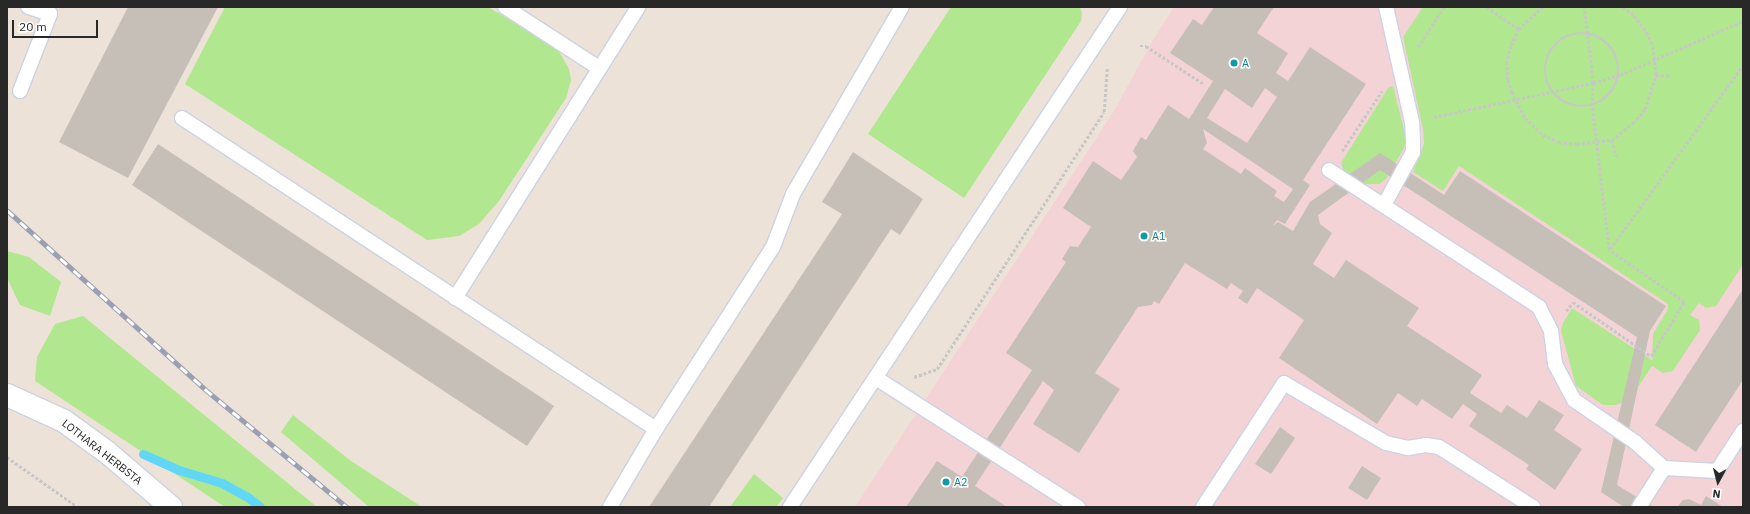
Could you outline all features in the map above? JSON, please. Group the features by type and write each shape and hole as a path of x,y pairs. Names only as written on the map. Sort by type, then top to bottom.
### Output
{"street":[{"name":"LOTHARA HERBSTA","path":"7,395 64,421 108,453 171,507"}],"lane":[{"path":"20,91 50,14 28,7"},
{"path":"505,7 599,68"},
{"path":"456,298 638,7"},
{"path":"610,507 656,428 773,247 793,194 902,7"},
{"path":"790,507 1120,7"},
{"path":"1384,205 1413,152 1412,122 1386,7"},
{"path":"182,118 656,428"},
{"path":"1329,170 1539,307 1551,331 1557,369 1574,400 1634,442 1664,468 1717,471 1743,431"},
{"path":"876,378 1078,507"},
{"path":"1203,507 1284,383 1386,444 1408,448 1426,445 1439,447 1533,507"},
{"path":"1639,507 1664,468"}],"path":[{"path":"1487,7 1519,29"},
{"path":"1543,7 1519,29 1507,62 1508,80 1526,118 1543,135 1559,142 1596,144 1612,140 1633,124 1645,109 1656,75 1655,59 1645,30 1633,14 1622,7"},
{"path":"1573,302 1652,356 1684,302 1609,250 1592,106 1593,83 1584,7"},
{"path":"1412,122 1593,83 1620,75 1743,21"},
{"path":"1587,33 1607,41 1619,63 1620,75 1613,93 1604,102 1582,108 1569,105 1558,100 1551,91 1545,74 1546,59 1552,47 1561,39 1587,33"},
{"path":"1140,46 1146,46 1204,84"},
{"path":"902,395 915,376 937,369 1104,112 1108,60"},
{"path":"1609,250 1743,65"},
{"path":"1656,75 1670,76"},
{"path":"1612,140 1618,156"},
{"path":"7,456 78,507"}],"shaded area":[{"path":"1174,7 1743,7 1743,507 855,507 1114,111 1153,40"}],"green space":[{"path":"225,7 488,7 557,48 569,69 571,80 566,98 499,201 479,224 459,236 427,240 185,84"},
{"path":"951,7 1080,7 1082,14 1081,21 964,198 868,134"},
{"path":"1423,7 1743,7 1743,264 1716,306 1706,308 1699,303 1690,315 1699,320 1700,330 1673,371 1663,373 1652,366 1629,401 1615,405 1603,405 1576,386 1561,331 1563,323 1572,308 1652,360 1653,334 1668,309 1668,304 1459,166 1443,191 1413,172 1424,144 1423,129 1403,37"},
{"path":"1393,86 1406,138 1404,148 1386,179 1379,184 1364,184 1344,171 1341,163 1388,88"},
{"path":"7,251 29,257 61,282 50,316 20,305 7,278"},
{"path":"83,316 317,507 225,507 35,381 37,357 55,324"},
{"path":"293,415 351,461 422,507 369,507 281,432"},
{"path":"754,474 783,498 776,507 730,507"}],"building":[{"path":"128,7 218,7 128,178 59,142"},
{"path":"1214,7 1274,7 1257,33 1288,53 1276,73 1288,81 1310,47 1366,84 1303,180 1310,185 1285,224 1277,220 1273,226 1278,222 1293,231 1310,202 1380,153 1444,195 1460,171 1666,306 1650,331 1617,485 1653,507 1624,507 1601,492 1637,337 1380,170 1318,215 1320,224 1332,233 1313,264 1334,278 1346,260 1419,308 1407,326 1482,375 1470,393 1501,413 1507,405 1527,418 1539,400 1564,415 1554,430 1582,449 1555,490 1526,469 1529,465 1469,426 1477,414 1463,404 1452,419 1422,399 1417,406 1398,393 1377,424 1279,358 1304,320 1257,288 1247,304 1238,298 1243,291 1231,283 1227,289 1185,263 1159,304 1154,301 1152,305 1138,307 1095,373 1120,389 1079,453 1033,424 1054,390 1043,381 975,486 1007,507 906,507 937,461 962,477 1032,370 1006,353 1066,262 1062,259 1070,246 1078,247 1091,227 1063,208 1093,161 1121,180 1137,157 1133,151 1141,137 1146,140 1168,105 1189,119 1213,81 1170,53 1193,19 1202,25","holes":["1265,88 1277,97 1247,143 1207,118 1225,89 1252,108","1203,129 1293,189 1284,202 1274,196 1277,191 1245,168 1241,174 1203,149 1207,143"]},
{"path":"158,144 554,406 527,446 132,185"},
{"path":"853,152 923,199 900,235 891,229 709,507 649,507 842,214 822,202"},
{"path":"1743,289 1743,380 1696,452 1655,425"},
{"path":"1280,427 1295,438 1271,474 1255,464"},
{"path":"1362,466 1381,478 1367,500 1348,488"},
{"path":"1706,496 1723,507 1677,507 1683,500 1689,499 1701,505"}],"waterway":[{"path":"143,454 179,470 222,483 249,498 260,507"}],"railway":[{"path":"7,210 205,389 347,507"}],"place":[{"name":"A","path":"1234,63"},
{"name":"A1","path":"1144,236"},
{"name":"A2","path":"946,482"}]}
